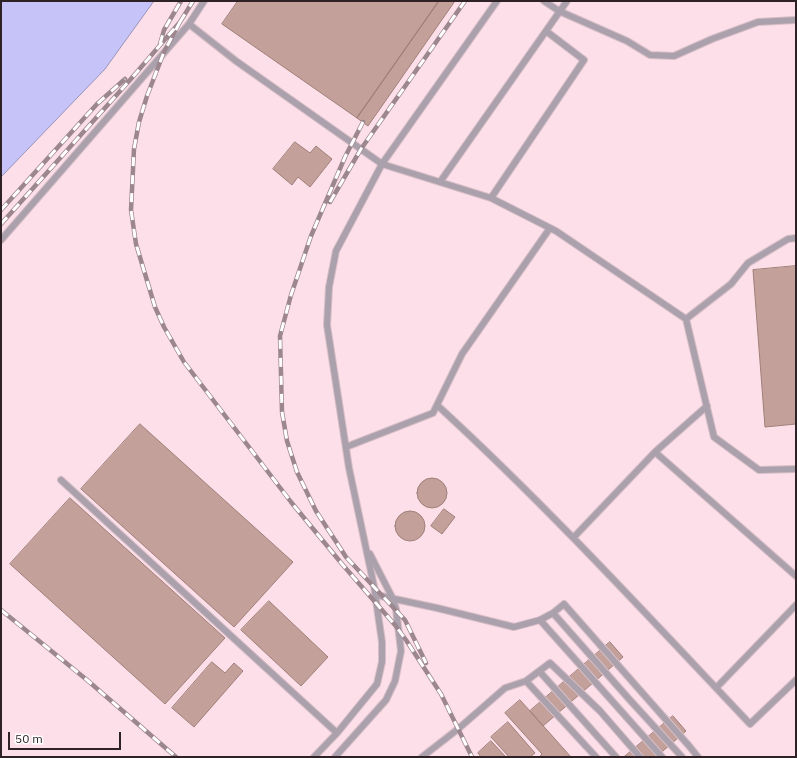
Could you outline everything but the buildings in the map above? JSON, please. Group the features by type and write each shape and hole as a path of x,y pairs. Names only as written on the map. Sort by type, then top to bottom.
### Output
{"lane":[{"path":"1,240 189,24 204,1"},
{"path":"314,757 337,733 378,684 382,662 382,642 376,595 349,468 327,325 329,287 336,251 382,164 497,1"},
{"path":"544,1 559,11 627,41 650,55 674,56 758,22 796,20"},
{"path":"440,182 567,1"},
{"path":"189,24 236,61 382,164 491,198 550,228 686,319 714,437 759,470 796,469"},
{"path":"491,198 584,60 546,31"},
{"path":"346,447 433,413 462,354 550,228"},
{"path":"686,319 731,284 748,264 788,239 796,238"},
{"path":"437,405 489,453 574,537 750,724 796,680"},
{"path":"574,537 655,452 707,406"},
{"path":"655,452 796,576"},
{"path":"62,480 337,733"},
{"path":"336,757 386,700 396,681 401,651 396,609 393,599 366,545"},
{"path":"376,595 438,608 514,627 540,620 553,613 564,604 698,757"},
{"path":"716,688 796,605"},
{"path":"553,613 682,757"},
{"path":"540,620 662,757"},
{"path":"422,757 458,729 505,688 526,681 550,663 600,711 640,757"},
{"path":"540,672 616,757"},
{"path":"526,681 596,757"}],"water":[{"path":"1,1 154,1 105,69 1,177"}],"railway":[{"path":"160,44 164,30 181,1"},
{"path":"1,224 180,22 193,1"},
{"path":"330,202 361,149 465,1"},
{"path":"180,22 164,52 147,96 139,122 134,149 131,210 136,244 155,307 164,327 184,362 291,502 406,640 441,694 472,757"},
{"path":"1,210 97,104 125,79"},
{"path":"363,122 345,157 311,236 291,295 280,336 282,412 287,441 297,472 316,511 346,557 405,620 426,663"},
{"path":"1,610 87,680 176,757"}]}
